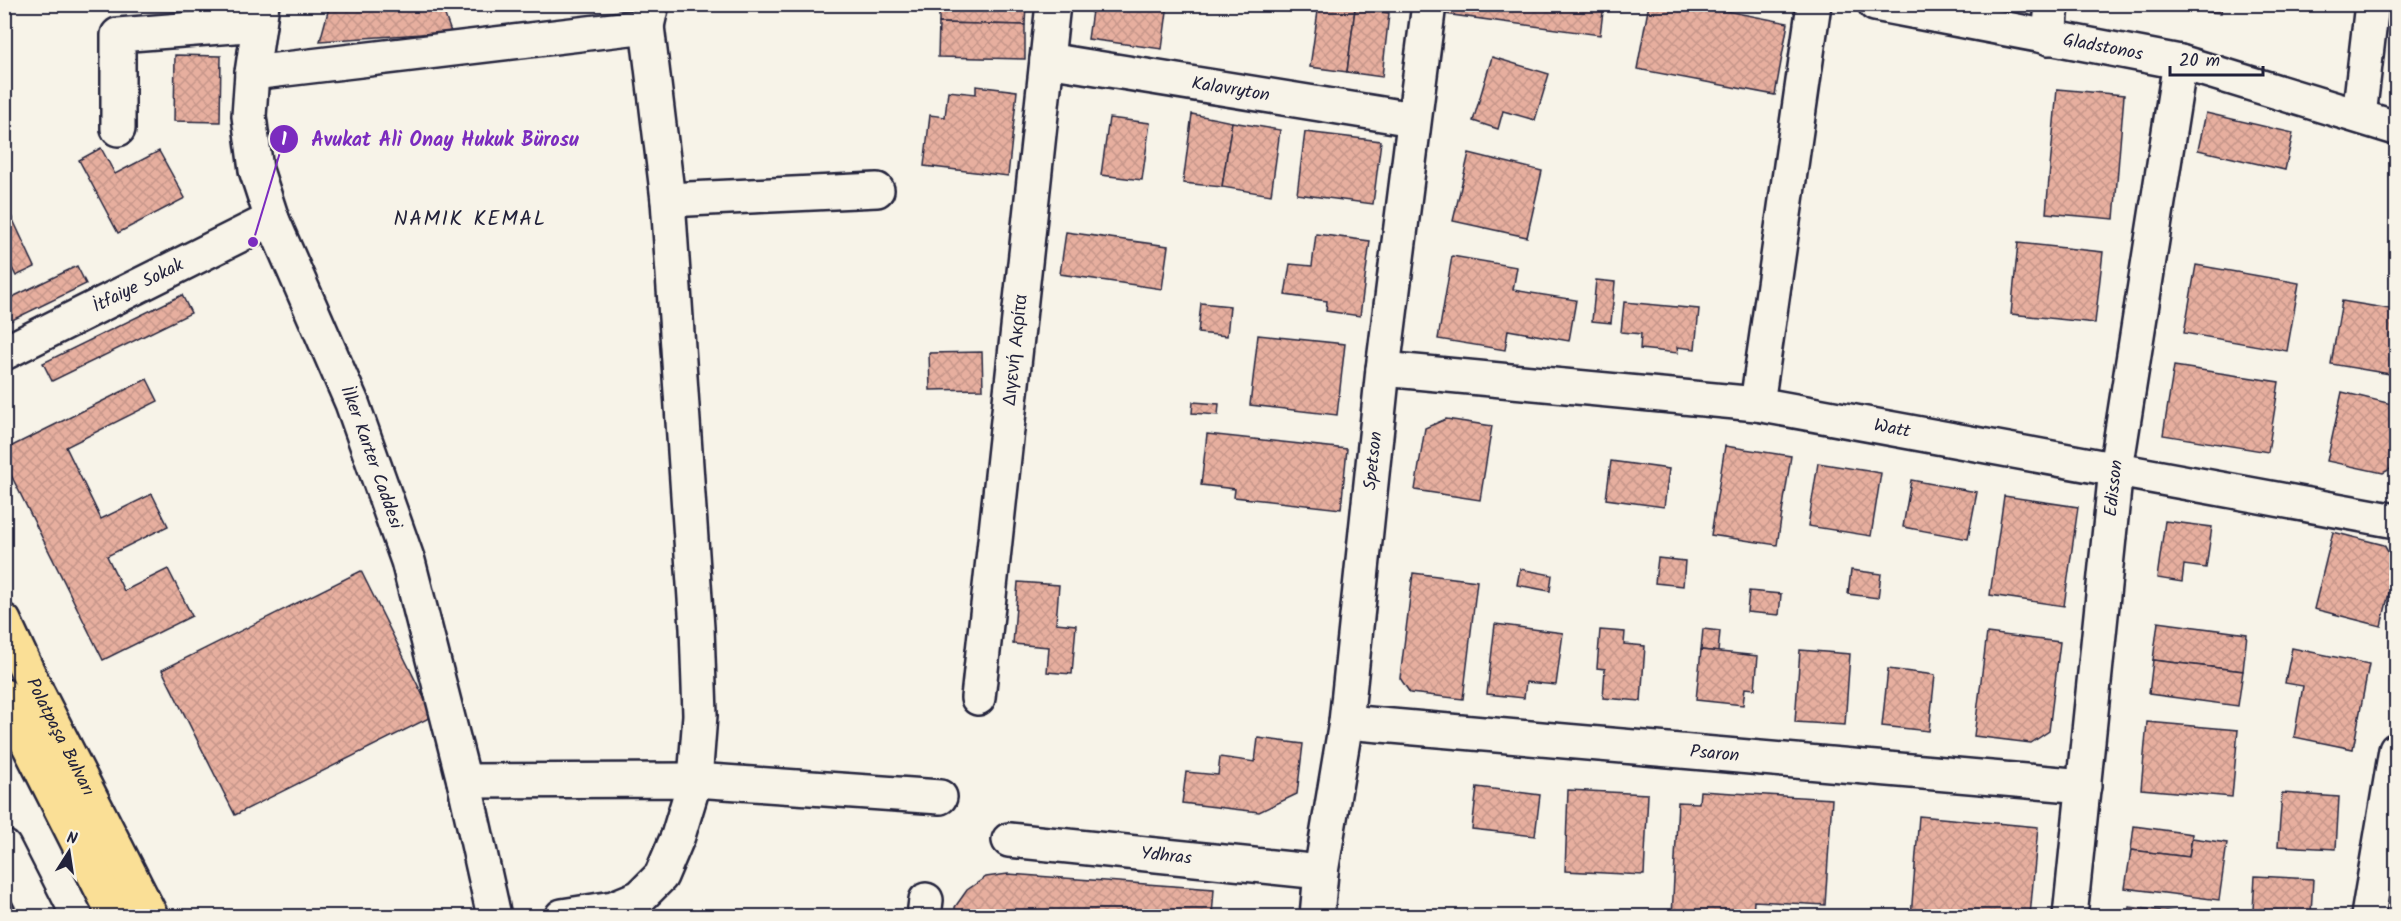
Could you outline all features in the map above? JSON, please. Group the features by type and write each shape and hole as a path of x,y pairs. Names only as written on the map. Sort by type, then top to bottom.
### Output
{"main road":[{"name":"Polatpaşa Bulvarı","path":"4,621 37,692 151,916"},
{"name":"Polatpaşa Bulvarı","path":"4,696 115,916"}],"street":[{"name":"Διγενή Ακρίτα","path":"978,698 1053,4"},
{"name":"Spetson","path":"1317,916 1321,872 1346,722 1383,369 1429,4"},
{"path":"1757,404 1814,4"},
{"name":"Gladstonos","path":"1875,4 2180,62 2397,128"},
{"path":"2049,38 2052,4"},
{"path":"2359,116 2372,4"},
{"path":"118,129 118,35 261,14"},
{"name":"İlker Karter Caddesi","path":"261,14 252,73 249,116 256,170 272,219 352,402 408,561 464,781 494,916"},
{"path":"252,73 649,15 668,200 697,628 700,715 695,780 678,836 661,876 640,897 613,908 562,916"},
{"name":"Kalavryton","path":"1047,60 1413,119"},
{"name":"Edisson","path":"2070,916 2116,469 2180,62"},
{"path":"668,200 877,190"},
{"name":"İtfaiye Sokak","path":"4,353 272,219"},
{"name":"Watt","path":"1383,369 1757,404 2397,521"},
{"name":"Psaron","path":"1346,722 2084,786"},
{"path":"2368,916 2387,862 2397,750"},
{"path":"464,781 695,780 940,797"},
{"name":"Ydhras","path":"1009,840 1321,872"},
{"path":"4,847 39,916"}],"building":[{"path":"330,4 441,4 451,32 320,41"},
{"path":"939,4 1026,4 1025,25 939,23"},
{"path":"1093,4 1168,4 1162,49 1088,39"},
{"path":"1319,4 1355,9 1347,72 1310,67"},
{"path":"1447,4 1604,4 1600,35 1445,14"},
{"path":"1649,4 1690,4 1788,23 1775,95 1637,69"},
{"path":"2101,4 2222,4 2221,13"},
{"path":"1355,9 1389,13 1382,77 1347,72"},
{"path":"939,23 1025,25 1025,59 938,57"},
{"path":"175,55 221,56 220,122 174,121"},
{"path":"1492,57 1549,74 1535,120 1503,111 1498,129 1473,121"},
{"path":"976,86 1017,91 1008,176 924,166 930,115 945,117 948,91 976,94"},
{"path":"2057,89 2124,95 2114,219 2046,213"},
{"path":"2206,113 2293,133 2285,170 2198,150"},
{"path":"1192,114 1232,122 1222,187 1183,183"},
{"path":"1109,118 1150,123 1142,180 1101,175"},
{"path":"1232,122 1280,130 1271,195 1222,187"},
{"path":"1305,132 1381,141 1373,204 1297,194"},
{"path":"101,148 115,174 159,151 185,198 118,233 79,160"},
{"path":"1469,153 1542,171 1527,237 1453,221"},
{"path":"7,207 35,267 16,276 4,252 4,208"},
{"path":"1066,232 1168,246 1162,289 1060,274"},
{"path":"1316,234 1370,241 1360,316 1326,311 1327,301 1285,295 1290,264 1312,266"},
{"path":"2018,243 2103,252 2095,323 2011,314"},
{"path":"1452,256 1517,267 1513,290 1576,300 1569,341 1508,330 1505,350 1438,339"},
{"path":"2196,265 2299,283 2287,351 2184,333"},
{"path":"77,266 86,284 4,324 4,301"},
{"path":"1596,280 1615,282 1611,323 1592,321"},
{"path":"182,295 191,313 52,381 43,363"},
{"path":"2342,301 2396,310 2396,375 2331,364"},
{"path":"1624,302 1699,309 1695,349 1677,347 1678,353 1640,349 1641,334 1621,332"},
{"path":"1201,303 1230,306 1227,336 1198,333"},
{"path":"1258,335 1345,344 1337,415 1250,405"},
{"path":"982,352 983,389 930,390 929,353"},
{"path":"2174,366 2279,382 2268,452 2163,435"},
{"path":"147,379 158,401 66,447 101,519 152,494 168,526 107,556 124,591 168,569 192,616 103,660 4,461 4,450"},
{"path":"2342,392 2396,405 2396,466 2383,473 2327,461"},
{"path":"1193,402 1219,404 1218,415 1192,413"},
{"path":"1446,419 1492,426 1480,500 1415,490 1425,428"},
{"path":"1207,434 1347,449 1341,509 1234,497 1235,489 1201,485"},
{"path":"1725,446 1791,456 1777,545 1711,535"},
{"path":"1611,461 1669,469 1664,507 1606,499"},
{"path":"1818,463 1881,473 1871,536 1808,526"},
{"path":"1911,480 1977,492 1968,539 1903,527"},
{"path":"2004,496 2078,507 2064,606 1990,595"},
{"path":"2165,521 2212,527 2206,568 2184,565 2182,582 2157,578"},
{"path":"2333,532 2384,545 2396,565 2381,626 2314,609"},
{"path":"1658,558 1685,561 1683,586 1655,583"},
{"path":"1520,569 1552,575 1550,591 1517,585"},
{"path":"1851,570 1881,574 1878,598 1848,594"},
{"path":"361,571 433,716 235,815 162,670"},
{"path":"1413,573 1477,581 1463,699 1410,693 1400,678"},
{"path":"1018,582 1059,585 1056,623 1076,625 1072,674 1047,672 1049,647 1013,644"},
{"path":"1749,591 1781,594 1779,615 1747,612"},
{"path":"2158,622 2247,634 2243,671 2153,660"},
{"path":"1495,624 1563,633 1556,685 1526,682 1524,698 1487,694"},
{"path":"1703,629 1720,631 1718,652 1701,650"},
{"path":"1600,630 1625,632 1624,644 1645,646 1641,701 1603,698 1605,669 1597,668"},
{"path":"1987,633 2060,642 2049,731 2031,743 1974,736"},
{"path":"2292,648 2369,664 2353,749 2294,737 2303,686 2285,683"},
{"path":"1701,650 1758,656 1755,689 1745,688 1743,705 1696,700"},
{"path":"1800,650 1850,654 1845,725 1795,722"},
{"path":"2153,660 2243,671 2238,706 2149,694"},
{"path":"1888,669 1935,675 1929,731 1882,726"},
{"path":"2147,722 2238,730 2232,797 2141,789"},
{"path":"1258,738 1303,744 1297,794 1259,812 1182,803 1186,772 1218,775 1220,757 1255,762"},
{"path":"1477,787 1540,795 1535,836 1472,829"},
{"path":"1568,790 1648,794 1644,875 1565,871"},
{"path":"1700,791 1832,799 1825,905 1754,901 1753,916 1672,916 1678,802 1699,803"},
{"path":"2282,793 2339,797 2336,849 2278,846"},
{"path":"1919,816 2038,827 2030,916 1911,916"},
{"path":"2134,826 2192,834 2189,857 2131,850"},
{"path":"2192,838 2227,843 2219,900 2125,888 2131,850 2189,857"},
{"path":"1008,874 1214,889 1212,916 955,916 955,907 967,890 986,877"},
{"path":"2255,876 2313,879 2311,913 2253,910"},
{"path":"2129,907 2211,916 2128,916"}],"place":[{"name":"Avukat Ali Onay Hukuk Bürosu","path":"253,242"}],"district":[{"name":"NAMIK KEMAL","path":"470,219"}]}
